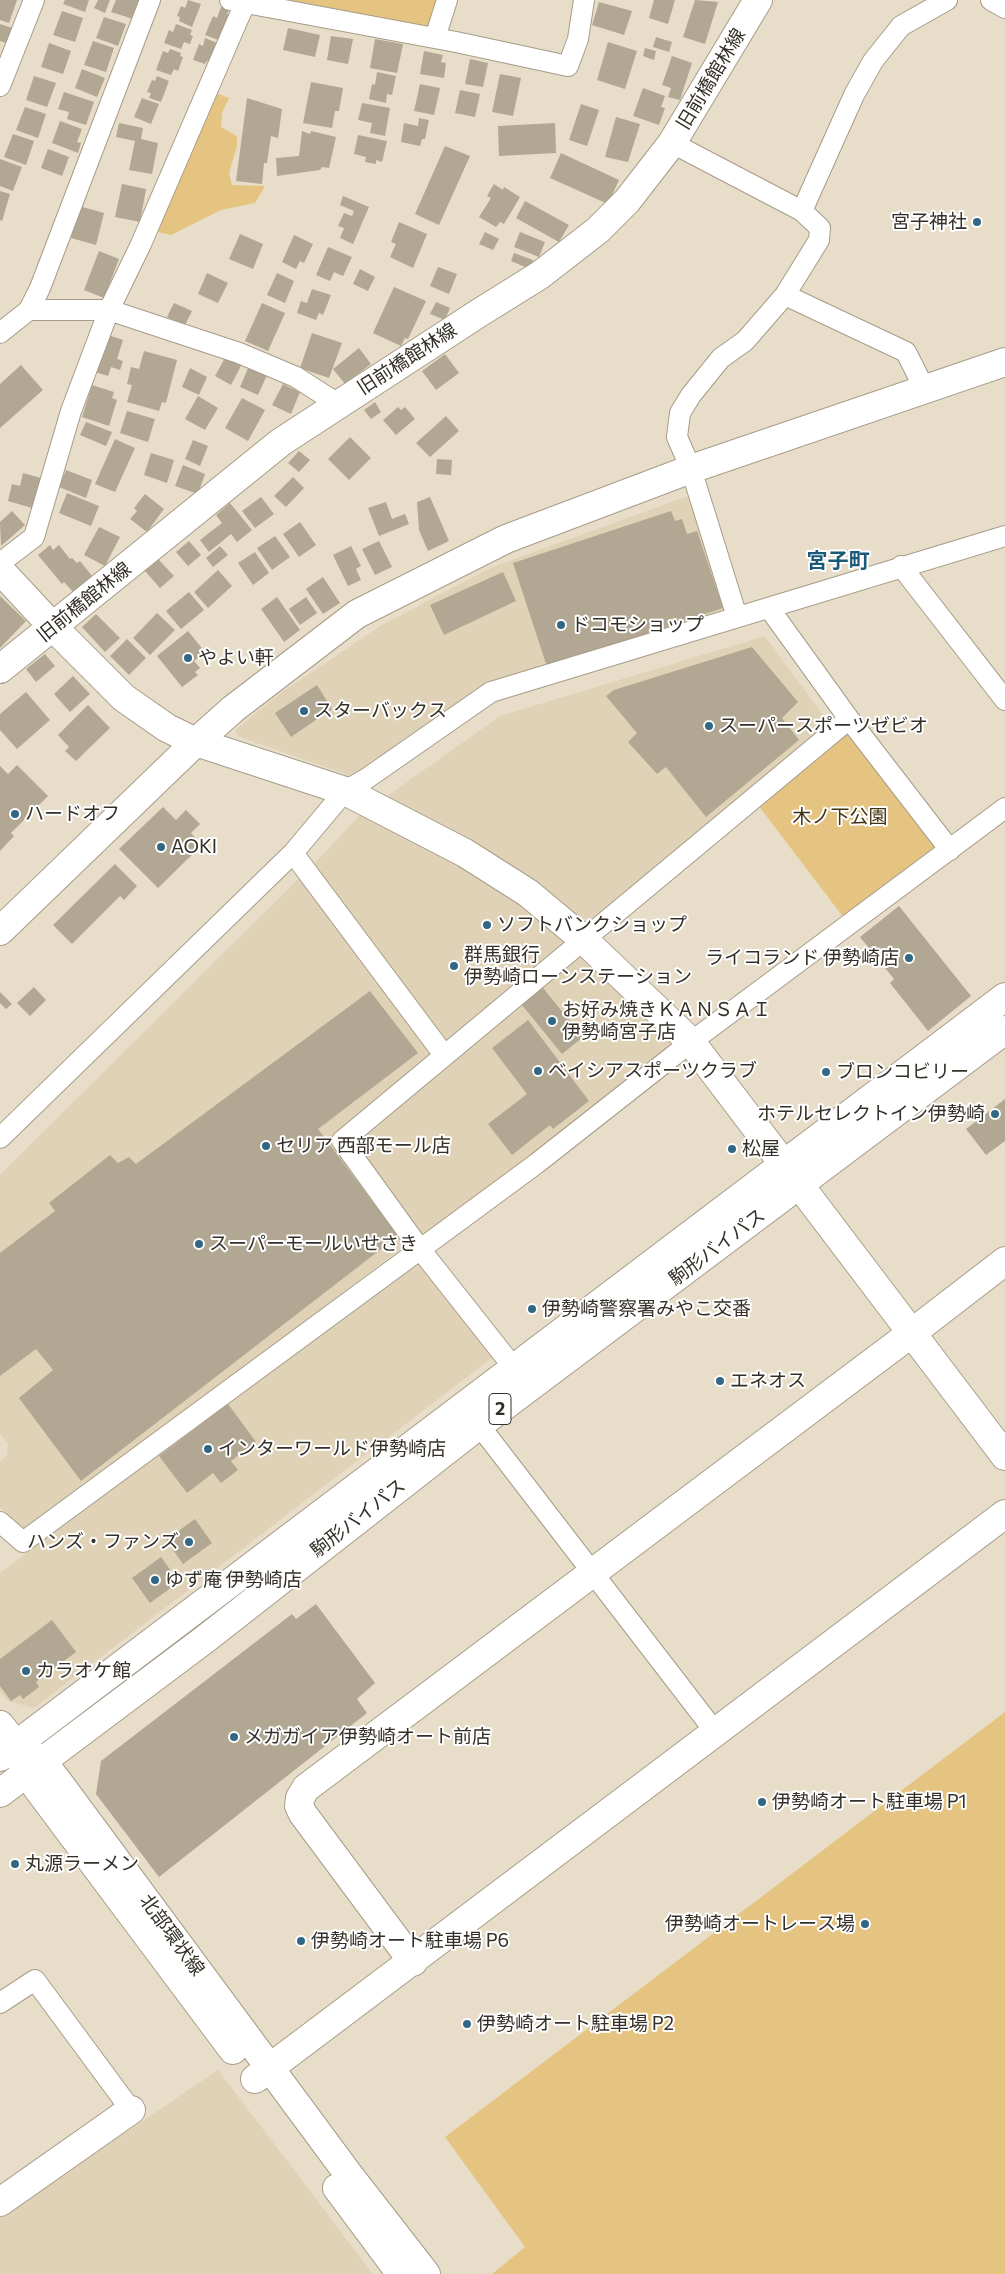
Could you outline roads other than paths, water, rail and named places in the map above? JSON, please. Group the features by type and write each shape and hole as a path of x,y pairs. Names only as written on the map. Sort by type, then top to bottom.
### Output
{"street":[{"path":"0,86 34,0"},
{"path":"0,334 29,310 47,270 150,0"},
{"path":"435,38 447,0"},
{"path":"0,562 34,537 71,411 108,310 141,244 237,1 435,38 568,66 578,39 584,0"},
{"name":"旧前橋館林線","path":"0,669 281,442 540,275 571,253 598,230 627,201 672,144 758,0"},
{"path":"802,211 854,95 873,62 900,26 946,0"},
{"path":"991,0 1005,8"},
{"path":"672,144 802,211 820,228 819,240 785,295 744,341 721,358 691,395 680,414 677,437 691,469 737,617"},
{"path":"785,295 906,352 925,390"},
{"path":"29,310 108,310 240,353 296,377 338,404"},
{"path":"0,931 196,742 233,709 357,614 506,539 691,469 1005,362"},
{"path":"0,1138 292,853 344,791 491,692 1005,536"},
{"path":"901,566 1005,700"},
{"path":"0,570 124,698 167,728 196,742 344,791 465,853 528,893 583,939 691,1042 913,1332 1005,1456"},
{"path":"769,608 849,719 950,850"},
{"path":"514,1368 420,1249 342,1141 849,719"},
{"path":"0,1522 23,1542 536,1164 691,1042 1005,808"},
{"path":"292,853 444,1055"},
{"name":"駒形バイパス","path":"5,1742 514,1368 1005,996"},
{"name":"駒形バイパス","path":"0,1793 204,1640 479,1425 1005,1030"},
{"path":"413,1962 303,1814 300,1806 302,1793 1005,1261"},
{"path":"479,1425 716,1733"},
{"path":"263,2074 1005,1514"},
{"name":"北部環状線","path":"5,1742 34,1767 263,2074 401,2274"},
{"path":"0,2004 35,1980 131,2110 0,2202"},
{"name":"北部環状線","path":"263,2074 426,2274"}],"place":[{"name":"宮子神社","path":"977,222"},
{"name":"ドコモショップ","path":"561,625"},
{"name":"やよい軒","path":"188,658"},
{"name":"スターバックス","path":"304,711"},
{"name":"スーパースポーツゼビオ","path":"709,726"},
{"name":"ハードオフ","path":"15,814"},
{"name":"AOKI","path":"161,847"},
{"name":"ソフトバンクショップ","path":"487,925"},
{"name":"ライコランド 伊勢崎店","path":"909,958"},
{"name":"群馬銀行 伊勢崎ローンステーション","path":"454,966"},
{"name":"お好み焼きＫＡＮＳＡＩ 伊勢崎宮子店","path":"552,1021"},
{"name":"ベイシアスポーツクラブ","path":"538,1071"},
{"name":"ブロンコビリー","path":"826,1072"},
{"name":"ホテルセレクトイン伊勢崎","path":"995,1114"},
{"name":"セリア 西部モール店","path":"266,1146"},
{"name":"松屋","path":"732,1149"},
{"name":"スーパーモールいせさき","path":"199,1244"},
{"name":"伊勢崎警察署みやこ交番","path":"532,1309"},
{"name":"エネオス","path":"720,1381"},
{"name":"インターワールド伊勢崎店","path":"208,1449"},
{"name":"ハンズ・ファンズ","path":"189,1542"},
{"name":"ゆず庵 伊勢崎店","path":"155,1580"},
{"name":"カラオケ館","path":"26,1671"},
{"name":"メガガイア伊勢崎オート前店","path":"234,1737"},
{"name":"伊勢崎オート駐車場 P1","path":"762,1802"},
{"name":"丸源ラーメン","path":"15,1864"},
{"name":"伊勢崎オートレース場","path":"865,1924"},
{"name":"伊勢崎オート駐車場 P6","path":"301,1941"},
{"name":"伊勢崎オート駐車場 P2","path":"467,2024"}],"district":[{"name":"宮子町","path":"838,561"}],"park label":[{"name":"木ノ下公園","path":"840,817"}]}
